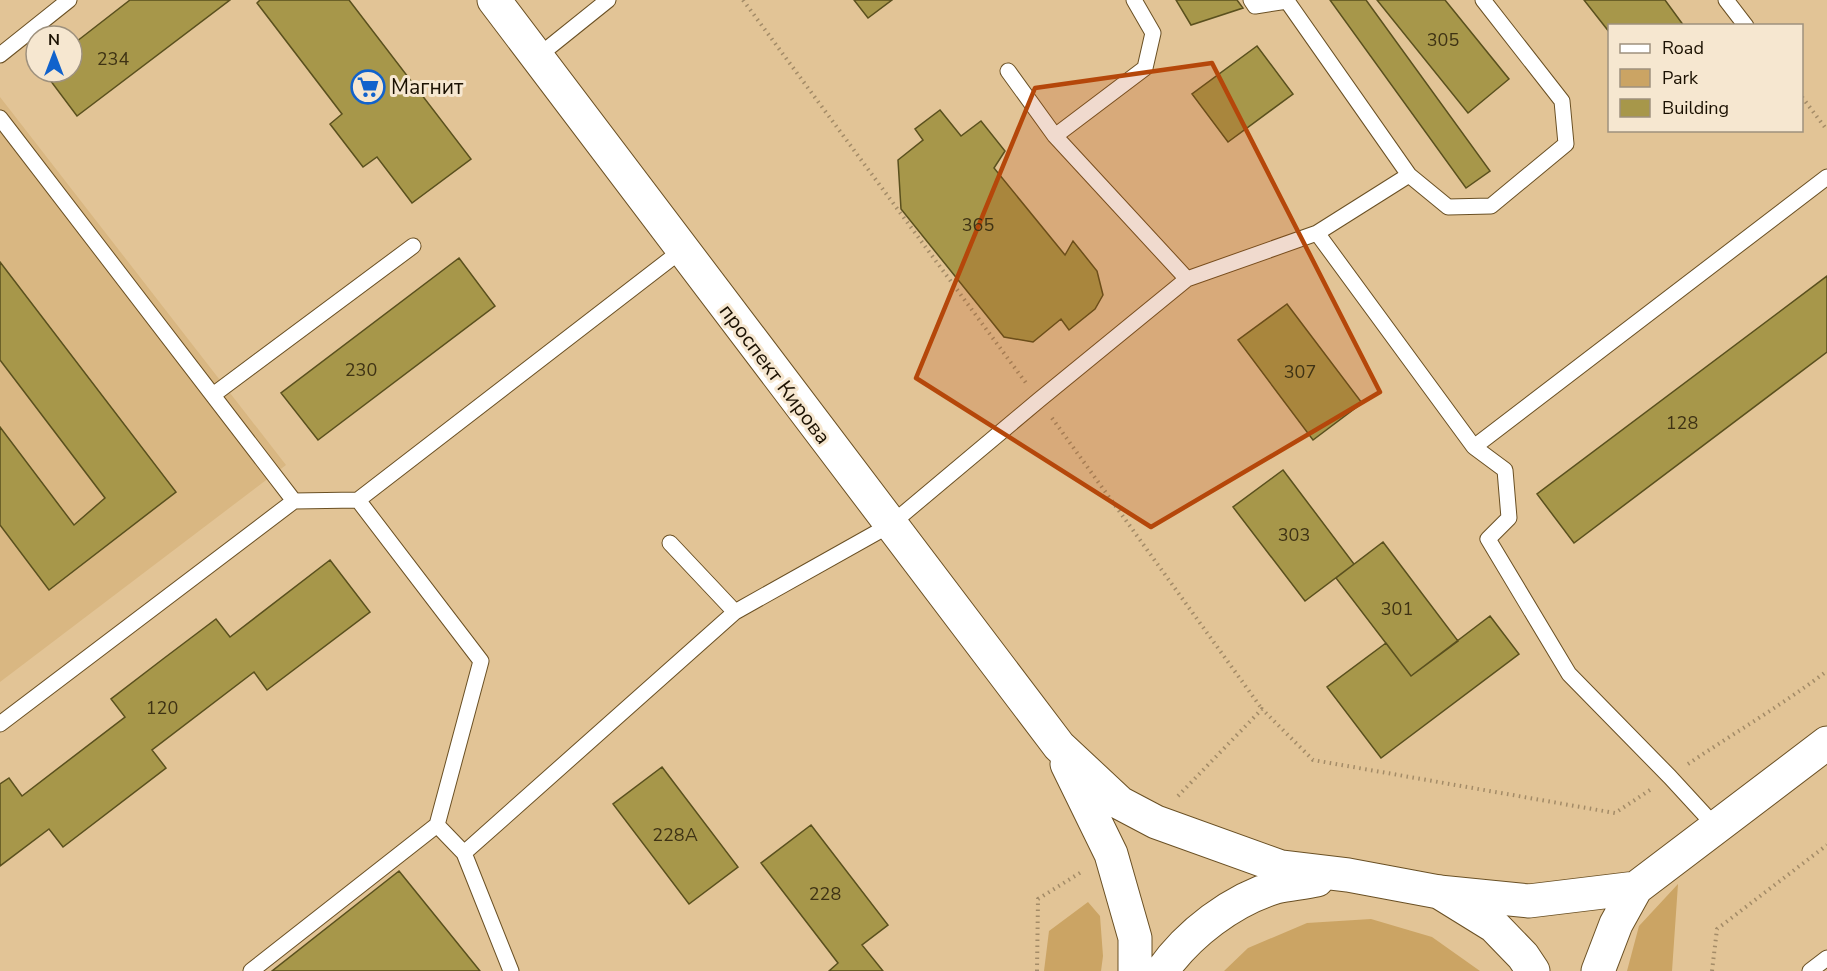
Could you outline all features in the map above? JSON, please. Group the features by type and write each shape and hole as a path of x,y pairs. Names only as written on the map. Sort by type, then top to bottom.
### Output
{"main road":[{"name":"проспект Кирова","path":"494,0 1059,746"},
{"path":"1598,971 1616,924 1636,888 1827,743"},
{"path":"1059,746 1120,803 1156,822 1281,867 1348,875 1439,892 1529,901 1636,888"},
{"path":"1059,746 1111,854 1135,938 1135,971"},
{"path":"1162,971 1175,952 1223,911 1275,888 1348,875"},
{"path":"1439,892 1494,926 1523,956 1533,971"}],"lane":[{"path":"0,55 69,0"},
{"path":"537,57 608,0"},
{"path":"1055,136 1145,68 1153,33 1134,0"},
{"path":"1251,0 1255,6 1287,1 1409,175 1448,207 1491,206 1566,144 1562,101 1483,0"},
{"path":"1726,0 1744,24"},
{"path":"1008,70 1055,136 1187,279"},
{"path":"0,118 294,501"},
{"path":"464,853 735,612 890,525 1187,279 1317,233 1409,175"},
{"path":"1474,447 1827,177"},
{"path":"1317,233 1474,447 1504,470 1509,518 1488,539 1569,674 1716,827"},
{"path":"213,395 413,246"},
{"path":"0,724 294,501 358,500 682,250"},
{"path":"251,971 437,825 481,661 358,500"},
{"path":"670,543 735,612"},
{"path":"437,825 464,853 511,971"},
{"path":"1810,971 1827,958"}],"path":[{"path":"743,0 1039,400 1262,709 1313,760 1615,813 1740,728 1788,700 1827,671"},
{"path":"1803,98 1827,130"},
{"path":"1156,822 1192,780 1262,709"},
{"path":"1712,971 1718,929 1827,846"},
{"path":"1037,971 1038,898 1083,871"}],"highlighted area":[{"path":"1212,63 1380,392 1151,527 916,378 1035,88"}],"shaded area":[{"path":"0,97 286,465 0,682"}],"green space":[{"path":"1678,884 1672,971 1627,971 1639,926"},
{"path":"1088,902 1100,916 1103,956 1101,971 1044,971 1049,931"},
{"path":"1371,919 1432,937 1480,971 1224,971 1248,948 1307,923"}],"building":[{"path":"130,0 230,0 77,116 53,84 84,84 84,36"},
{"name":"Магнит","path":"260,0 349,0 471,159 412,203 377,157 363,167 330,124 342,114 257,3"},
{"path":"854,0 892,0 868,18"},
{"path":"1176,0 1237,0 1243,8 1191,25"},
{"path":"1330,0 1366,0 1490,171 1466,188"},
{"path":"1377,0 1445,0 1509,79 1468,113"},
{"path":"1584,0 1665,0 1683,24 1608,24 1608,30"},
{"path":"1257,46 1293,94 1228,142 1192,94"},
{"path":"940,110 961,136 981,121 1005,151 994,168 1065,255 1073,241 1097,271 1103,295 1095,309 1069,330 1061,319 1033,342 1004,337 901,209 898,160 923,140 915,129"},
{"path":"459,258 495,306 318,440 281,393"},
{"path":"0,262 176,492 49,590 0,525 0,427 74,525 105,498 0,360"},
{"path":"1827,276 1827,352 1574,543 1537,494"},
{"path":"1287,304 1362,403 1313,440 1238,340"},
{"path":"1283,470 1354,564 1305,601 1233,507"},
{"path":"1383,542 1458,641 1411,676 1336,578"},
{"path":"330,560 370,612 267,690 254,672 152,750 166,768 63,847 49,829 0,866 0,784 9,778 22,796 125,717 111,699 163,659 216,619 230,637"},
{"path":"1490,616 1519,654 1381,758 1327,687 1386,643 1411,676"},
{"path":"662,767 738,867 689,904 613,804"},
{"path":"811,825 888,925 862,945 883,971 829,971 838,963 761,863"},
{"path":"399,871 480,971 272,971"}],"place":[{"name":"Магнит","path":"368,87"}]}
